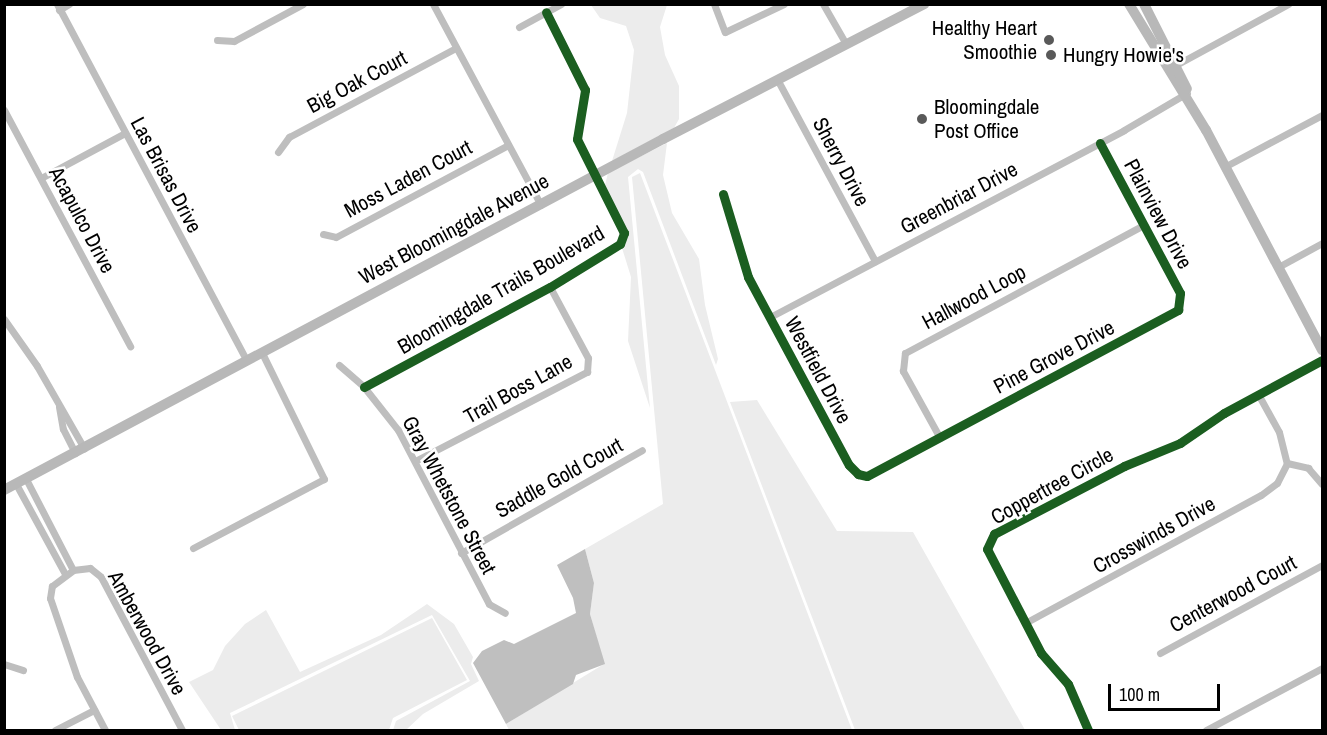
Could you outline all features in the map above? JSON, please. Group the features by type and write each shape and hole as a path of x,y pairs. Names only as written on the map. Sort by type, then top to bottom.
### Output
{"main road":[{"name":"West Bloomingdale Avenue","path":"4,490 596,174 924,4"},
{"path":"1129,4 1187,95 1323,350"},
{"path":"1144,4 1171,67"}],"street":[{"path":"58,7 69,4"},
{"path":"217,40 234,41 303,4"},
{"path":"433,4 541,205"},
{"path":"519,27 561,4"},
{"path":"714,4 725,32 784,4"},
{"path":"823,4 846,44"},
{"path":"1171,67 1288,4"},
{"name":"Las Brisas Drive","path":"58,7 247,361"},
{"name":"Bloomingdale Trails Boulevard","path":"364,387 550,287 620,244 624,234 577,139 585,90 546,12"},
{"name":"Big Oak Court","path":"278,152 289,137 456,48"},
{"name":"Sherry Drive","path":"777,79 875,261"},
{"name":"Greenbriar Drive","path":"770,317 1187,95"},
{"name":"Acapulco Drive","path":"4,110 130,346"},
{"path":"1226,166 1323,115"},
{"path":"41,178 125,133"},
{"name":"Plainview Drive","path":"1100,143 1180,293 1181,304"},
{"name":"Moss Laden Court","path":"323,234 336,237 508,145"},
{"name":"Westfield Drive","path":"723,194 748,278 855,472 872,474 939,438"},
{"name":"Hallwood Loop","path":"939,438 903,371 905,353 1144,225"},
{"path":"1280,266 1323,243"},
{"name":"Trail Boss Lane","path":"415,461 587,372 588,358 550,287"},
{"name":"Pine Grove Drive","path":"939,438 1174,314 1181,304"},
{"path":"4,319 58,405 79,450"},
{"path":"193,548 324,479 262,353"},
{"name":"Coppertree Circle","path":"1088,730 1068,684 1041,653 987,549 994,534 1124,466 1180,443 1258,394 1323,360"},
{"name":"Gray Whetstone Street","path":"339,365 364,387 398,430 489,604 505,613"},
{"path":"1258,394 1279,432 1287,463 1308,468 1323,484"},
{"name":"Saddle Gold Court","path":"461,553 642,450"},
{"name":"Crosswinds Drive","path":"1025,623 1261,495 1277,483 1287,463"},
{"path":"21,481 65,574 52,586 51,598 77,677 105,730"},
{"name":"Amberwood Drive","path":"21,481 73,570"},
{"name":"Centerwood Court","path":"1160,653 1323,565"},
{"name":"Amberwood Drive","path":"65,574 73,570 90,568 101,577 182,730"},
{"path":"4,664 23,670"},
{"path":"1206,730 1323,668"},
{"path":"55,730 94,710"}],"shaded area":[{"path":"591,5 667,5 660,27 665,55 679,86 679,119 674,128 612,161 627,113 634,50 626,26 600,18"},
{"path":"667,143 663,175 672,213 699,259 705,305 718,359 716,365 643,172 638,169 628,177 650,408 628,341 631,277 622,248 627,232 605,185 608,173"},
{"path":"640,173 852,730 509,730 506,724 604,664 590,614 594,583 585,549 663,504 632,177"},
{"path":"757,400 837,531 913,532 1025,730 855,730 730,402"},
{"path":"585,549 594,583 590,614 605,664 576,675 573,684 506,724 473,663 482,651 504,640 514,644 576,613 573,598 557,565"},
{"path":"427,604 454,624 473,657 471,664 479,681 423,714 406,730 393,730 396,721 470,681 432,615 230,713 235,730 221,730 189,682 213,670 225,646 245,624 266,610 300,672 381,635"},
{"path":"432,618 467,680 393,718 389,730 239,730 232,716"}],"cycle path":[{"path":"364,387 550,287 620,244 624,233 577,139 585,90 546,12"},
{"path":"723,194 748,277 849,465 858,474 867,476 1178,310 1180,293 1100,143"},
{"path":"1088,730 1068,684 1041,653 987,549 994,534 1124,466 1180,443 1224,413 1322,360"}],"place":[{"name":"Healthy Heart Smoothie","path":"1049,40"},
{"name":"Hungry Howie's","path":"1051,55"},
{"name":"Bloomingdale Post Office","path":"922,119"}]}
